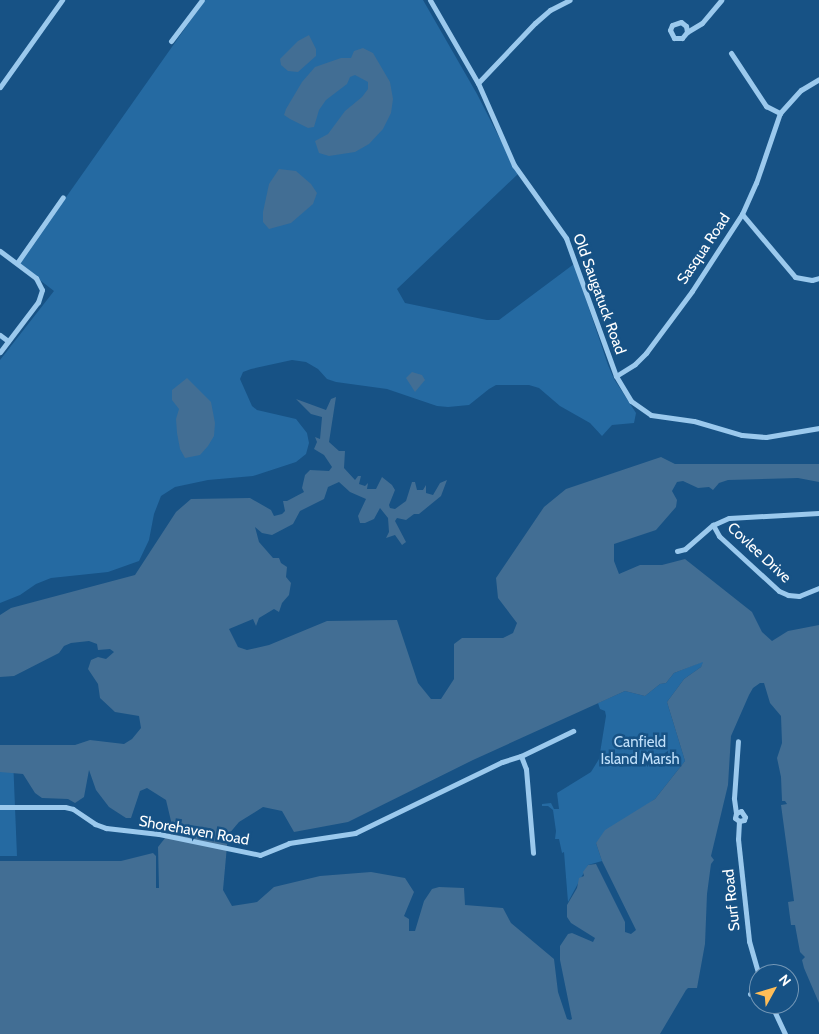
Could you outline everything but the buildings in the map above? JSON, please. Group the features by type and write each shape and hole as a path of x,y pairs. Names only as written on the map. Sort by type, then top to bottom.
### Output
{"street":[{"path":"0,87 62,0"},
{"path":"171,41 202,0"},
{"name":"Old Saugatuck Road","path":"430,0 478,83 514,165 566,238 616,376 631,401 651,415 689,420 742,435 757,437 819,428"},
{"path":"478,83 535,22 550,10 570,0"},
{"path":"687,32 696,29 721,0"},
{"path":"731,53 766,106 780,113"},
{"name":"Sasqua Road","path":"616,376 635,364 656,341 742,214 756,183 780,113 801,90 819,79"},
{"path":"17,263 62,197"},
{"path":"742,214 795,277 812,280 819,278"},
{"path":"0,252 36,278 42,287 38,302 0,352"},
{"path":"0,335 8,341"},
{"path":"677,551 685,549 713,525 738,517 777,517 819,513"},
{"name":"Covlee Drive","path":"713,525 720,536 779,591 788,595 799,596 819,588"},
{"name":"Shorehaven Road","path":"0,807 64,807 73,809 103,827 159,834 260,854 289,843 355,833 502,762 522,756 573,731"},
{"name":"Surf Road","path":"738,741 734,798 735,818 739,822 738,839 749,941 756,964"},
{"path":"522,756 526,769 533,853"},
{"name":"Surf Road","path":"736,813 741,811 745,815 744,820 739,822"},
{"path":"776,1014 785,1034"}],"green space":[{"path":"205,0 423,0 477,94 518,174 397,289 405,303 487,320 499,320 574,264 608,365 614,379 636,413 634,423 612,425 602,436 590,423 560,406 539,388 529,385 496,385 469,405 448,407 437,406 387,389 336,382 327,379 318,369 306,362 292,360 251,369 243,372 240,379 252,406 257,410 296,419 307,433 309,443 306,454 296,462 253,476 208,480 175,487 161,496 154,514 149,540 139,561 108,572 51,578 36,584 20,595 0,603 0,360 54,291 19,264"},
{"name":"Canfield Island Marsh","path":"704,661 701,667 684,679 667,702 685,761 655,799 596,843 602,861 588,865 568,902 564,852 562,853 559,839 555,839 556,831 553,810 548,806 542,806 542,804 551,803 554,809 559,809 557,793 591,772 599,759 606,716 605,711 600,709 598,703 625,691 645,696 660,684 666,683 674,673"},
{"path":"0,757 13,758 17,856 0,856"}],"shaded area":[{"path":"309,35 316,49 316,56 298,72 288,71 281,65 280,59 298,41"},
{"path":"363,48 373,53 390,82 393,99 391,113 383,129 369,144 355,152 329,156 319,153 315,141 328,134 345,111 362,97 368,89 368,82 355,75 350,77 347,84 326,100 319,110 314,127 308,128 290,119 284,115 286,109 302,82 315,67 341,58 351,58 354,51"},
{"path":"279,169 296,171 311,184 317,193 313,204 291,223 269,229 263,222 263,212 269,184"},
{"path":"412,372 422,375 425,380 415,392 406,378"},
{"path":"187,378 211,402 215,423 214,436 208,446 200,455 185,458 180,449 177,433 176,419 179,409 172,400 172,390"},
{"path":"336,397 329,442 339,451 345,451 344,468 355,480 358,476 361,476 359,484 365,486 368,483 367,489 376,489 382,477 395,490 389,505 390,508 395,509 406,501 412,482 415,482 417,490 423,490 426,485 426,493 433,495 440,483 447,480 441,496 419,514 414,514 406,520 397,518 395,521 406,542 402,545 395,535 386,538 389,532 388,518 380,508 374,519 360,523 358,516 366,499 350,492 339,482 328,487 324,499 300,511 293,524 272,535 262,533 255,527 259,542 273,558 279,558 281,563 287,567 286,577 291,583 289,595 282,603 279,612 274,609 259,618 256,626 253,619 229,629 238,647 247,650 269,645 327,621 397,620 418,683 431,699 441,699 454,679 454,644 462,638 503,638 513,633 517,623 498,598 496,578 544,507 566,489 661,457 675,464 819,464 819,482 798,478 728,480 719,483 713,490 709,487 698,488 683,481 677,482 672,491 677,500 676,507 656,530 614,544 614,561 619,574 640,565 662,565 685,559 752,612 762,632 772,641 788,631 819,625 819,1003 804,968 802,960 805,957 800,952 795,925 791,925 788,902 794,901 781,805 787,804 785,801 782,801 781,777 777,758 782,743 781,716 770,703 764,683 760,683 753,688 749,695 731,736 728,785 711,856 714,860 711,864 707,894 705,944 697,988 688,988 686,990 660,1034 0,1034 0,861 121,861 153,853 156,856 156,888 159,888 158,847 169,833 171,821 166,800 147,788 140,791 131,818 126,818 109,807 96,790 89,770 84,797 75,803 68,799 42,798 35,793 23,774 0,772 0,745 75,745 90,740 124,744 132,739 141,728 139,716 115,712 100,698 98,684 88,669 91,660 98,657 106,659 114,652 110,649 98,650 97,644 89,641 71,643 64,646 59,653 14,676 0,677 0,615 11,608 135,575 176,512 191,499 250,498 271,510 274,516 282,514 285,511 283,501 287,501 304,492 302,488 305,475 310,470 329,471 332,467 324,455 314,449 317,442 315,437 320,439 322,417 311,414 296,399 326,410 331,399","holes":["703,662 701,667 684,679 667,702 685,761 655,799 605,830 596,843 602,861 636,930 631,934 625,932 625,922 596,864 588,865 583,872 584,876 579,878 577,888 567,905 567,917 571,923 595,938 593,942 572,933 568,934 560,946 560,960 572,1019 570,1020 567,1019 558,992 554,959 511,923 503,908 465,905 464,888 439,887 432,889 424,901 415,931 409,931 409,919 404,916 414,892 405,878 371,872 320,876 274,887 257,902 232,906 223,890 228,835 239,822 263,807 282,811 294,832 348,822 473,760 625,691 645,696 660,684 666,683 674,673"]}]}
